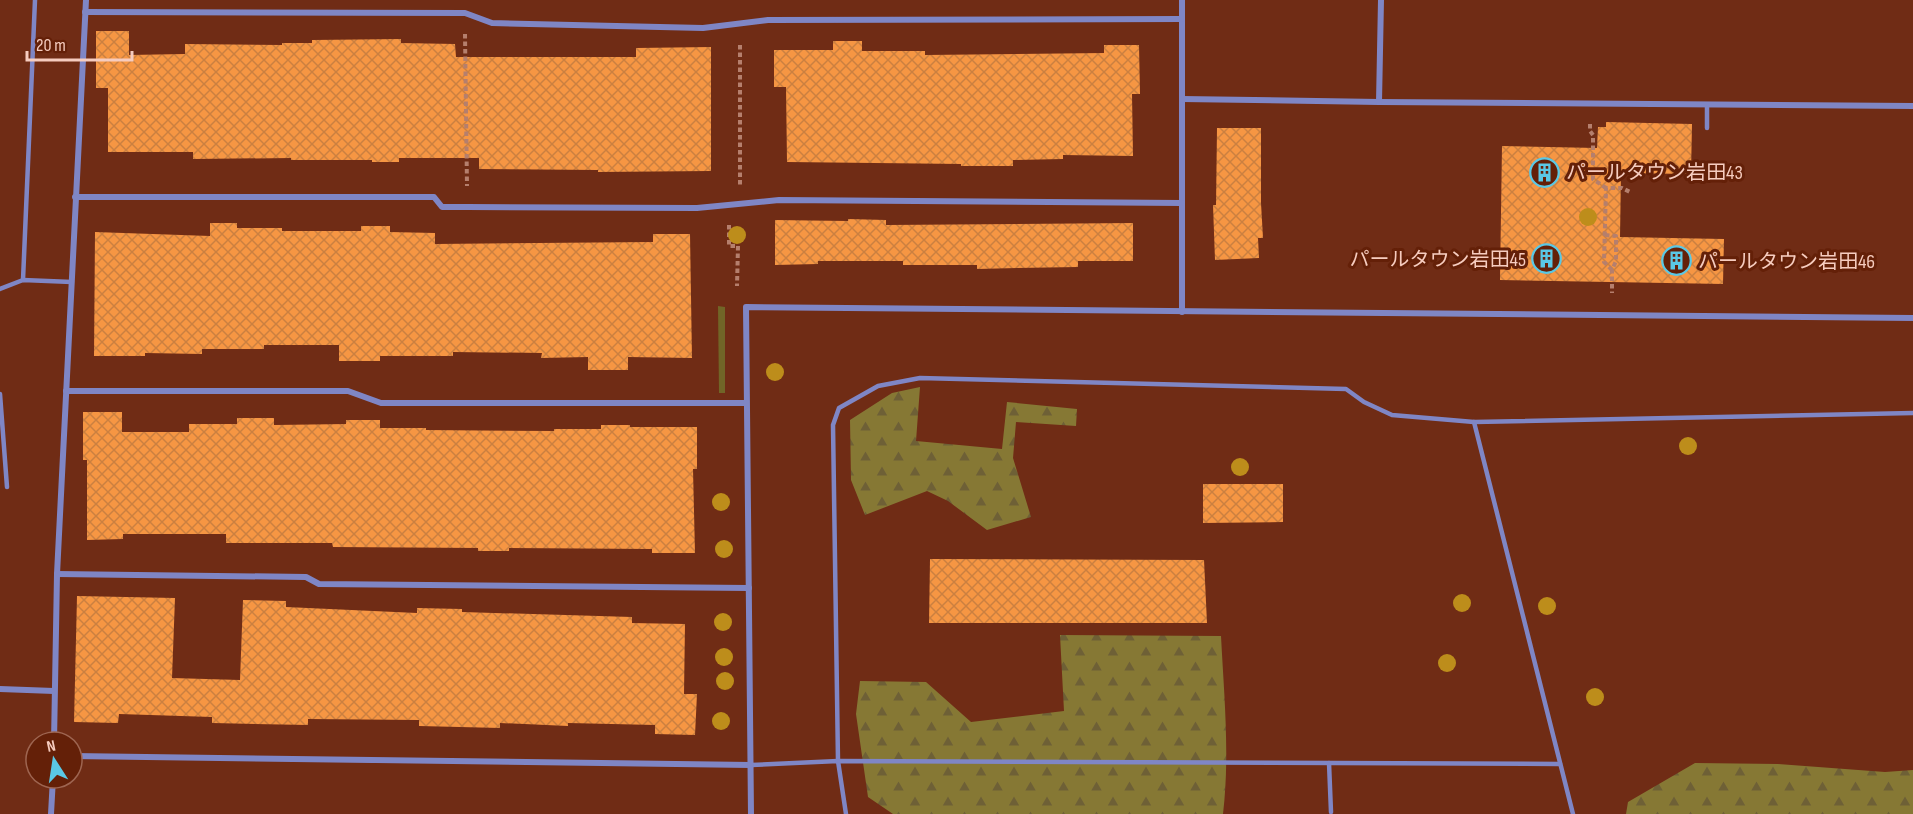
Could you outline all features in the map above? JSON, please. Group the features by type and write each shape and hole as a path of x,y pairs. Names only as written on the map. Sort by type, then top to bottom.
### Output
{"street":[{"path":"54,730 57,574 86,0"},
{"path":"1182,0 1182,312"},
{"path":"1379,102 1381,0"},
{"path":"85,12 465,13 492,23 703,28 768,20 1182,19"},
{"path":"1182,99 1913,106"},
{"path":"75,197 434,197 441,207 697,208 771,200 1182,203"},
{"path":"751,814 746,307 1913,318"},
{"path":"66,391 348,391 381,402 746,403"},
{"path":"57,574 306,577 319,584 749,588"},
{"path":"0,690 54,691"},
{"path":"84,756 751,765"},
{"path":"51,814 52,790"}],"lane":[{"path":"23,280 35,0"},
{"path":"1707,105 1707,128"},
{"path":"0,289 23,280 72,282"},
{"path":"846,814 838,760 832,425 839,408 878,386 920,378 1346,389 1364,402 1392,415 1474,422 1913,413"},
{"path":"0,394 7,487"},
{"path":"1474,422 1573,814"},
{"path":"751,765 838,760 1560,764"},
{"path":"1329,763 1331,812"}],"path":[{"path":"465,13 467,207"},
{"path":"740,40 740,185"},
{"path":"1590,131 1593,135 1593,179 1606,188 1622,188 1630,192"},
{"path":"1606,188 1604,262 1612,270"},
{"path":"730,221 729,246 738,246 736,286"},
{"path":"1605,235 1616,236 1612,294"}],"shaded area":[{"path":"718,306 725,307 725,393 719,393"}],"green space":[{"path":"920,387 916,441 1002,449 1007,402 1077,409 1076,426 1016,422 1013,458 1031,517 987,530 948,501 927,491 865,515 851,480 850,420 892,393"},
{"path":"1060,635 1221,636 1226,747 1223,814 893,814 868,797 856,714 860,681 926,682 971,722 1064,711"},
{"path":"1695,763 1778,764 1885,772 1913,770 1913,814 1626,814 1628,802"}],"building":[{"path":"96,31 129,31 129,55 185,54 185,44 282,45 282,43 312,43 312,40 401,39 401,43 455,44 456,57 636,57 636,48 711,47 711,171 598,172 598,170 479,169 479,158 399,158 399,162 372,162 372,160 291,160 291,158 193,159 193,152 108,152 108,88 96,88"},
{"path":"833,41 862,41 862,51 925,51 925,55 1104,53 1104,45 1139,45 1140,94 1132,94 1133,156 1063,155 1063,159 1013,160 1013,166 787,162 786,87 774,87 774,50 833,50"},
{"path":"1606,122 1692,124 1691,174 1621,173 1620,237 1724,239 1723,284 1500,280 1502,146 1597,148 1598,127 1606,127"},
{"path":"1217,128 1261,128 1263,238 1258,238 1259,258 1215,260 1213,205 1216,205"},
{"path":"848,219 886,220 886,225 1133,223 1133,261 1078,261 1078,267 977,269 977,265 903,265 903,261 818,261 818,264 775,265 775,220 848,221"},
{"path":"210,223 237,223 237,228 282,228 282,231 361,231 361,226 390,226 390,232 435,233 435,244 653,242 653,234 690,234 692,358 628,357 628,370 588,370 588,357 541,358 542,353 453,352 453,356 380,356 380,361 339,361 339,345 264,345 264,349 202,349 202,354 145,353 145,356 94,356 95,232 210,236"},
{"path":"83,412 122,412 122,432 189,432 189,424 237,424 237,418 274,418 274,425 346,424 346,420 380,420 380,428 426,428 426,430 554,431 554,429 601,429 601,425 697,427 697,469 693,469 695,553 652,553 652,549 509,548 509,551 478,551 478,548 333,547 332,543 226,543 226,534 123,534 123,539 87,540 87,460 83,460"},
{"path":"1203,484 1283,484 1283,522 1203,523"},
{"path":"930,559 1204,560 1207,623 929,623"},
{"path":"77,596 175,598 172,678 240,680 243,600 286,601 286,607 417,613 417,608 462,609 462,612 632,617 632,623 685,624 684,694 697,694 695,735 655,734 655,725 568,723 568,726 500,723 500,728 419,726 419,720 308,719 308,725 212,723 212,717 119,714 118,723 74,722"}],"place":[{"name":"パールタウン岩田43","path":"1545,172"},
{"name":"パールタウン岩田45","path":"1547,259"},
{"name":"パールタウン岩田46","path":"1677,261"}]}
